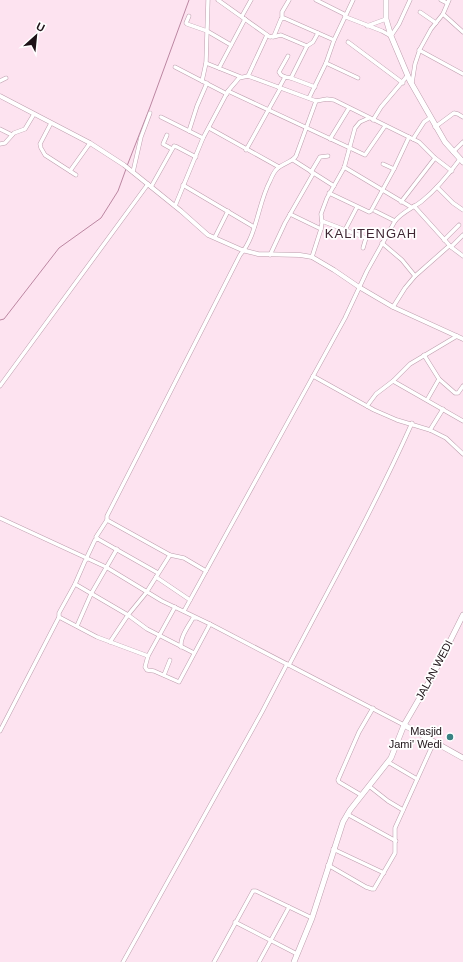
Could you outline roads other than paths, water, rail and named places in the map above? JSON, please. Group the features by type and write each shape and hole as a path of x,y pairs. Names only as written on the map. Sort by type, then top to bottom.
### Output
{"main road":[{"path":"386,0 386,19 391,36 410,79 444,142 462,160"},
{"name":"JALAN WEDI","path":"294,962 312,918 343,822 361,795 388,762 404,725 433,675 463,615"},
{"path":"404,725 463,758"}],"street":[{"path":"202,81 206,63 208,0"},
{"path":"218,0 267,35 272,37 281,36 307,46"},
{"path":"219,68 251,0"},
{"path":"272,37 282,18 282,12 289,0"},
{"path":"316,0 345,16 346,18 382,31 391,36 399,24 410,0"},
{"path":"310,98 326,64 334,40 354,0"},
{"path":"312,257 321,229 321,214 329,193 344,167 356,128 360,122 371,119 403,82 410,79 419,50 442,14 445,1"},
{"path":"420,12 436,23"},
{"path":"442,14 463,32"},
{"path":"189,16 186,24 207,31 231,45"},
{"path":"282,18 334,40"},
{"path":"367,26 386,19"},
{"path":"292,78 307,46 313,42 318,33"},
{"path":"248,76 267,35"},
{"path":"348,42 403,82"},
{"path":"419,50 463,74"},
{"path":"288,56 279,72 281,75 315,87"},
{"path":"206,63 241,77"},
{"path":"326,64 358,78"},
{"path":"175,67 202,81 366,155 385,126"},
{"path":"175,206 203,138 227,92 234,82 241,77 248,76 316,101 331,99 421,143 435,158 452,171"},
{"path":"246,150 285,77"},
{"path":"0,81 6,78"},
{"path":"188,131 207,83"},
{"path":"0,96 51,124 90,143 124,165 150,185 204,232 244,251 258,254 300,255 312,257 393,307 463,339"},
{"path":"98,539 96,537 107,520 107,516 244,251 254,227 266,188 273,174 279,167 296,156 316,101"},
{"path":"330,139 349,108"},
{"path":"132,171 150,113"},
{"path":"0,144 5,143 12,135 25,129 34,114"},
{"path":"435,127 454,114 458,114 463,117"},
{"path":"161,117 203,138"},
{"path":"329,193 370,212 411,138 424,122 431,117"},
{"path":"51,124 42,139 40,144 41,148 46,155 76,175"},
{"path":"0,128 12,135"},
{"path":"209,128 246,150 279,167"},
{"path":"167,135 163,144 172,149"},
{"path":"454,152 463,142"},
{"path":"70,171 90,143"},
{"path":"0,386 150,185 174,146 196,157"},
{"path":"270,255 320,156 328,156"},
{"path":"401,202 435,158"},
{"path":"292,160 334,186"},
{"path":"184,611 345,318 359,287 398,216 422,201 462,160"},
{"path":"383,164 394,169"},
{"path":"344,167 382,191 412,207 450,247 463,256"},
{"path":"183,185 254,227"},
{"path":"437,187 453,203 463,210"},
{"path":"345,230 357,207"},
{"path":"215,237 228,211"},
{"path":"375,211 395,221"},
{"path":"290,214 321,229"},
{"path":"322,221 366,238 363,248"},
{"path":"444,240 459,225"},
{"path":"393,307 405,288 415,276 463,235"},
{"path":"382,243 402,260 415,276"},
{"path":"367,406 376,394 393,381 410,364 457,336"},
{"path":"424,355 439,379 456,393 458,393 463,386"},
{"path":"313,376 367,406 397,420 412,423 446,438 463,454"},
{"path":"427,400 439,379"},
{"path":"393,381 463,421"},
{"path":"430,430 443,409"},
{"path":"123,962 288,665 397,456 412,423"},
{"path":"0,518 106,567 162,601 210,624 404,725"},
{"path":"107,520 170,555 184,558 206,571"},
{"path":"0,731 59,617 59,613 87,559 95,540 98,539"},
{"path":"98,539 117,549 157,575 190,600"},
{"path":"77,626 91,594 117,549"},
{"path":"110,642 128,615 133,611 147,591 170,555"},
{"path":"74,584 128,615 159,636 194,653"},
{"path":"175,607 148,656 145,668 179,682 210,624"},
{"path":"59,617 110,642 148,656"},
{"path":"180,647 180,642 185,632 193,618 196,618"},
{"path":"164,675 170,660"},
{"path":"361,795 338,782 338,780 359,732 373,708"},
{"path":"328,865 372,890 374,889 384,874 395,852 395,830 434,742"},
{"path":"388,762 417,779"},
{"path":"369,786 388,801 403,810"},
{"path":"348,814 396,841"},
{"path":"333,850 384,874"},
{"path":"216,961 235,922 254,891 312,918"},
{"path":"259,962 289,907"},
{"path":"235,922 297,954"}],"waterway":[{"path":"127,166 189,0"},
{"path":"0,320 4,319 59,248 101,218 118,191 126,169"}],"place":[{"name":"Masjid Jami' Wedi","path":"450,737"}],"district":[{"name":"KALITENGAH","path":"371,233"}]}
